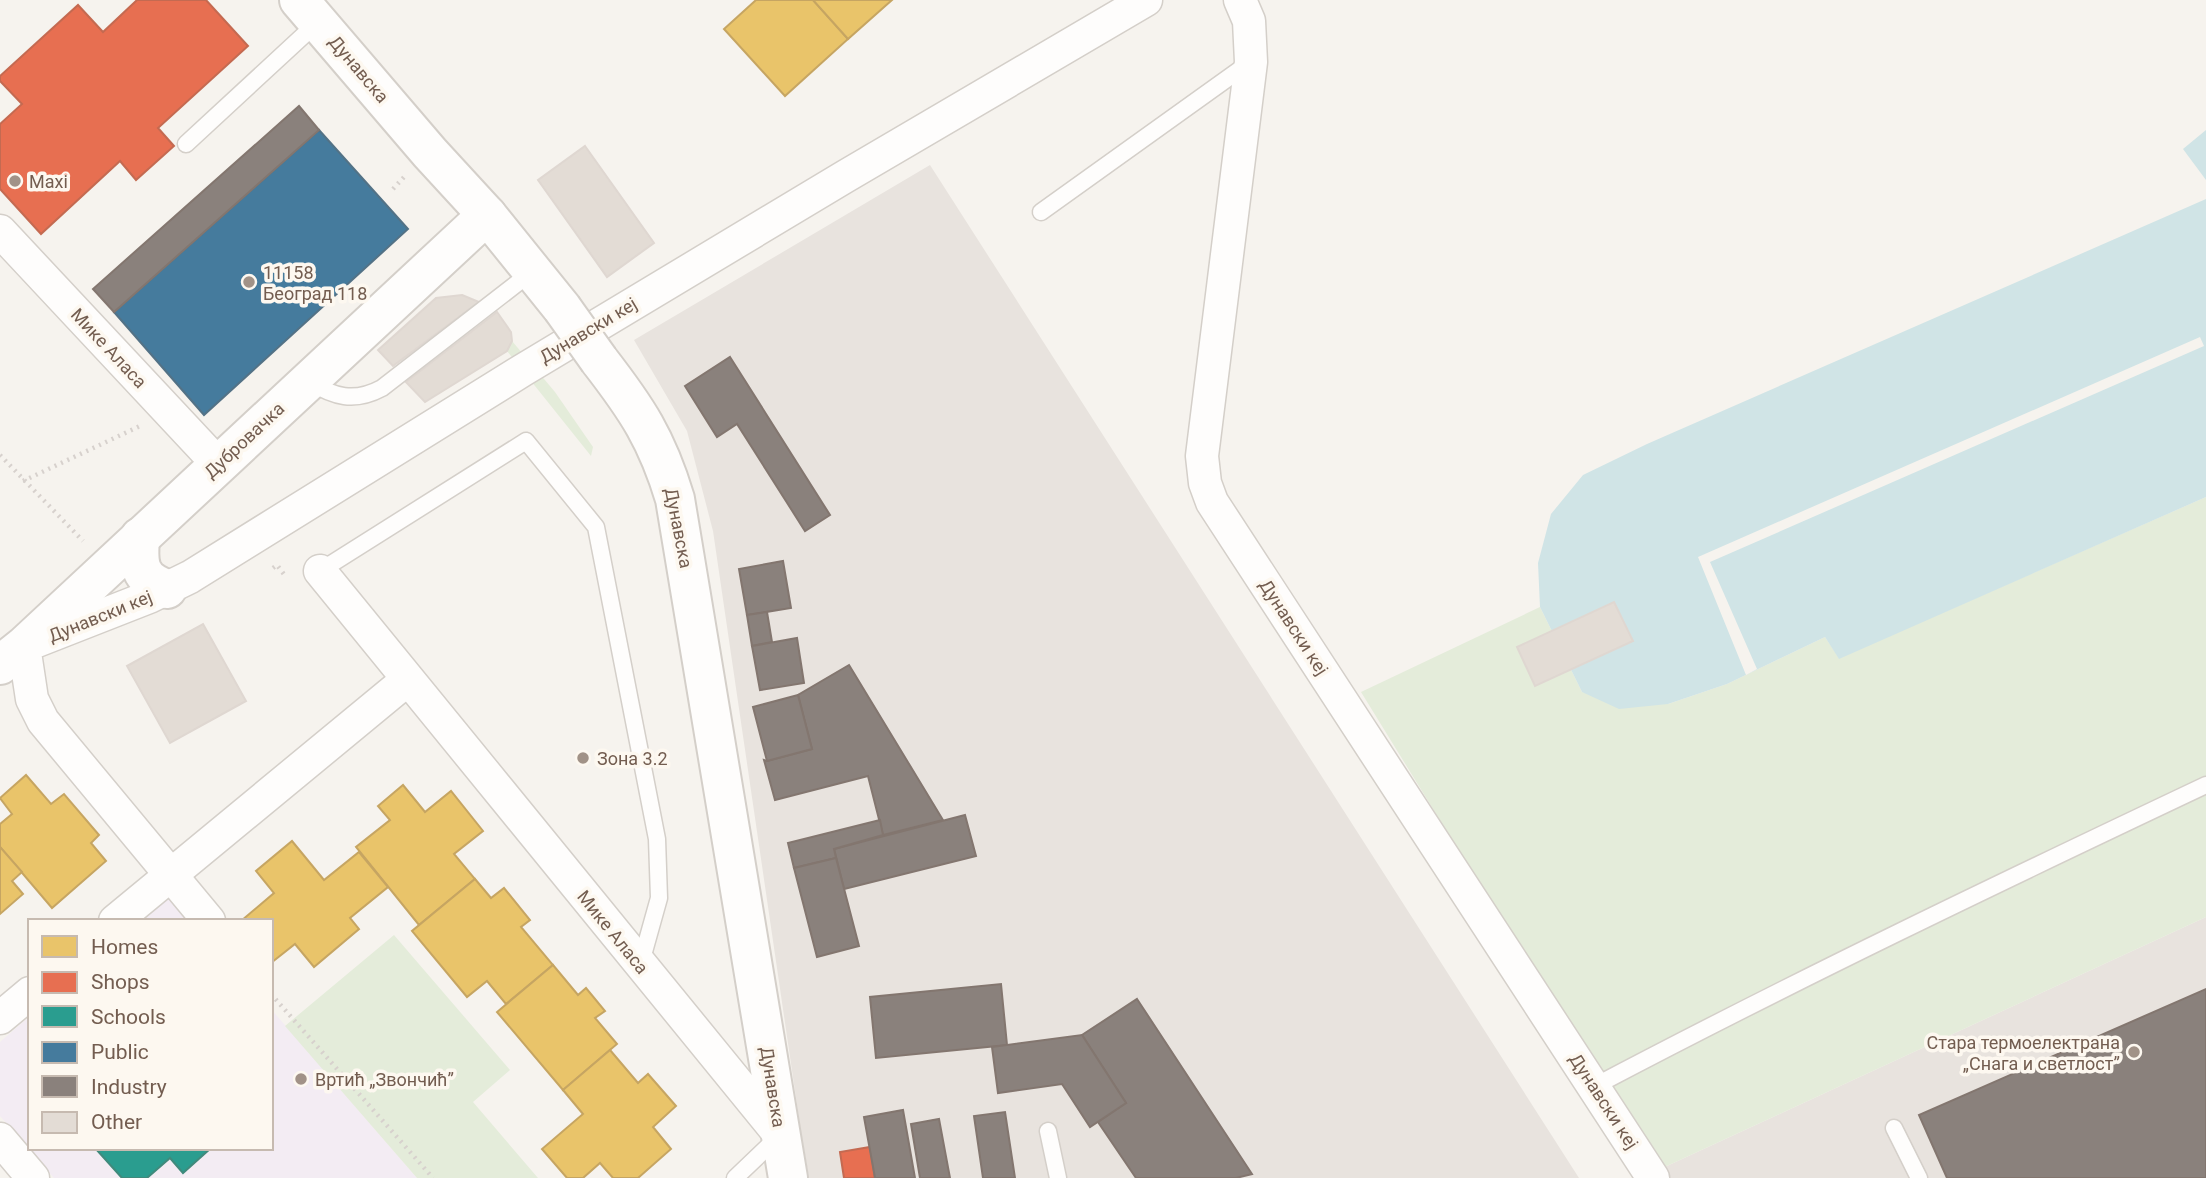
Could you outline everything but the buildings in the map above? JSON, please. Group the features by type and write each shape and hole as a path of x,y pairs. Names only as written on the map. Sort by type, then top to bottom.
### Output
{"main road":[{"name":"Дунавска","path":"308,11 534,270 634,404 658,447 676,499 788,1178"},
{"name":"Дубровачка","path":"12,656 486,215"},
{"path":"140,537 138,559 143,574 153,584 167,589"}],"street":[{"name":"Дунавски кеј","path":"12,656 167,589 213,563 535,362 1146,0"},
{"name":"Дунавски кеј","path":"1240,0 1249,21 1251,62 1202,456 1205,483 1212,502 1653,1178"},
{"name":"Мике Аласа","path":"0,231 218,464"},
{"name":"Мике Аласа","path":"320,571 780,1135"},
{"path":"12,656 43,721 207,919"},
{"path":"117,919 407,680"},
{"path":"0,1018 28,995"},
{"path":"0,1139 33,1178"}],"lane":[{"path":"186,144 308,11"},
{"path":"1041,212 1251,62"},
{"path":"308,381 330,394 353,397 370,394 382,388 534,270"},
{"path":"320,571 526,441 596,527 657,839 659,898 640,966"},
{"path":"1595,1086 1677,1042 1953,906 2206,785"},
{"path":"1894,1128 1919,1178"},
{"path":"1048,1131 1058,1178"},
{"path":"735,1178 780,1135"}],"path":[{"path":"393,189 407,174"},
{"path":"23,481 169,412"},
{"path":"0,455 108,566"},
{"path":"273,996 433,1178"}],"shaded area":[{"path":"2206,130 2206,180 2183,149"},
{"path":"930,165 1579,1178 809,1178 713,531 687,431 634,340"},
{"path":"2206,199 2206,497 1839,659 1825,637 1727,684 1668,704 1619,709 1582,692 1540,607 1538,563 1551,514 1583,475 1647,444"},
{"path":"172,894 193,919 142,919"},
{"path":"2206,917 2206,1178 1640,1178 1656,1171"},
{"name":"Вртић „Звончић”","path":"273,1011 417,1178 54,1178 30,1150 273,1150"},
{"name":"Вртић „Звончић”","path":"28,1018 28,1148 0,1116 0,1042"}],"green space":[{"path":"512,341 555,392 593,447 591,456 507,351"},
{"path":"2206,497 2206,917 1656,1171 1361,692 1540,607 1582,692 1668,704 1727,684 1825,637 1839,658"},
{"path":"394,935 510,1070 473,1102 538,1178 417,1178 285,1026"}],"pier":[{"path":"2200,337 2204,346 1710,562 1757,669 1746,675 1698,557"}],"place":[{"name":"Maxi","path":"15,181"},
{"name":"11158 Београд 118","path":"249,282"},
{"name":"Зона 3.2","path":"583,758"},
{"name":"Стара термоелектрана „Снага и светлост”","path":"2134,1052"},
{"name":"Вртић „Звончић”","path":"301,1079"}]}
